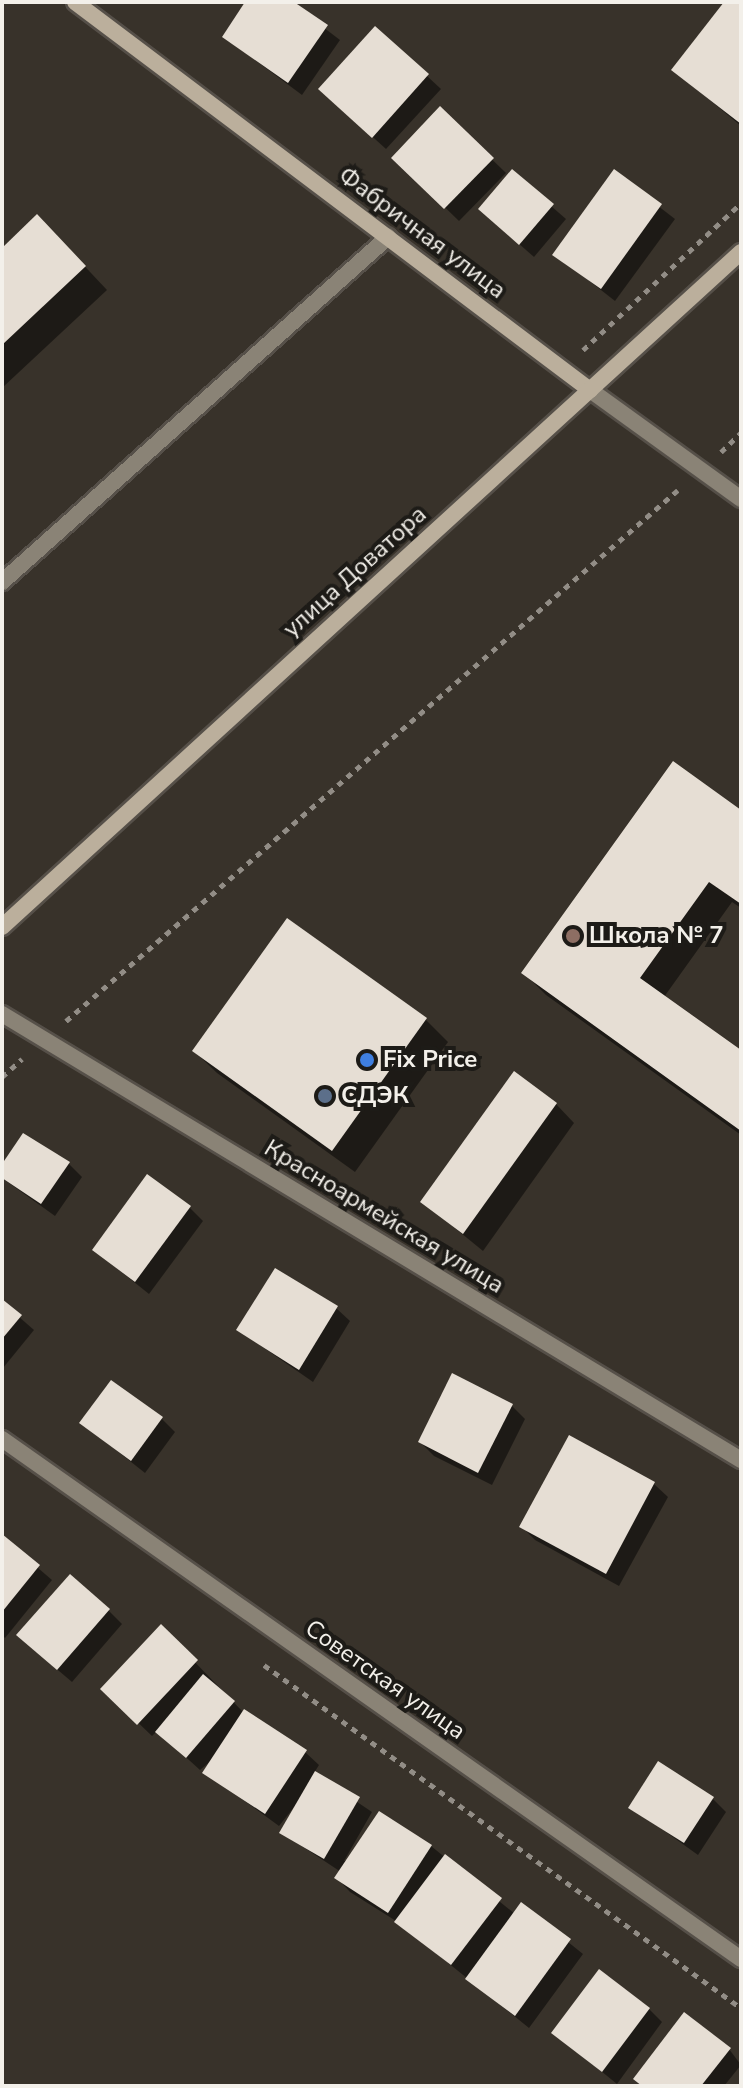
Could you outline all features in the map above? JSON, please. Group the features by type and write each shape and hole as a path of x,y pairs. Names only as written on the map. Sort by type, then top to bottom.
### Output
{"main road":[{"name":"Фабричная улица","path":"75,2 590,390"},
{"name":"улица Доватора","path":"2,927 741,252"}],"street":[{"path":"2,582 388,237"},
{"name":"Фабричная улица","path":"590,390 741,499"},
{"name":"Красноармейская улица","path":"2,1014 741,1460"},
{"name":"Советская улица","path":"2,1439 741,1959"}],"path":[{"path":"563,369 741,203"},
{"path":"2,1077 741,433"},
{"path":"260,1662 741,2008"}],"building":[{"path":"245,2 294,2 328,25 288,83 222,37"},
{"path":"724,2 741,2 741,124 671,70"},
{"path":"375,26 429,74 372,138 318,89"},
{"path":"440,106 494,158 444,209 391,158"},
{"path":"512,169 554,204 519,245 478,209"},
{"path":"614,169 662,204 601,289 552,255"},
{"path":"37,214 86,266 2,345 2,248"},
{"path":"673,761 741,810 741,904 709,882 640,978 741,1050 741,1131 521,973"},
{"path":"287,918 427,1018 332,1151 192,1051"},
{"path":"514,1071 557,1103 463,1234 420,1202"},
{"path":"23,1133 70,1162 41,1204 2,1178 2,1164"},
{"path":"147,1174 191,1206 135,1282 92,1250"},
{"path":"275,1268 338,1306 299,1370 236,1330"},
{"path":"2,1299 22,1315 2,1339"},
{"path":"452,1373 513,1404 478,1473 418,1442"},
{"path":"111,1380 163,1417 131,1461 79,1423"},
{"path":"569,1435 655,1482 606,1574 519,1527"},
{"path":"2,1534 40,1565 2,1612"},
{"path":"70,1574 110,1609 57,1670 16,1635"},
{"path":"161,1624 198,1660 137,1725 100,1689"},
{"path":"203,1674 235,1701 186,1758 155,1732"},
{"path":"244,1709 307,1750 265,1814 202,1773"},
{"path":"658,1761 714,1797 684,1843 628,1808"},
{"path":"315,1771 360,1797 324,1859 279,1833"},
{"path":"379,1811 432,1845 388,1913 334,1878"},
{"path":"445,1854 502,1898 451,1965 394,1922"},
{"path":"521,1902 571,1939 515,2016 465,1979"},
{"path":"599,1969 650,2008 602,2072 551,2033"},
{"path":"684,2012 731,2048 701,2086 642,2086 633,2079"}],"place":[{"name":"Школа № 7","path":"573,936"},
{"name":"Fix Price","path":"367,1060"},
{"name":"СДЭК","path":"325,1096"}]}
